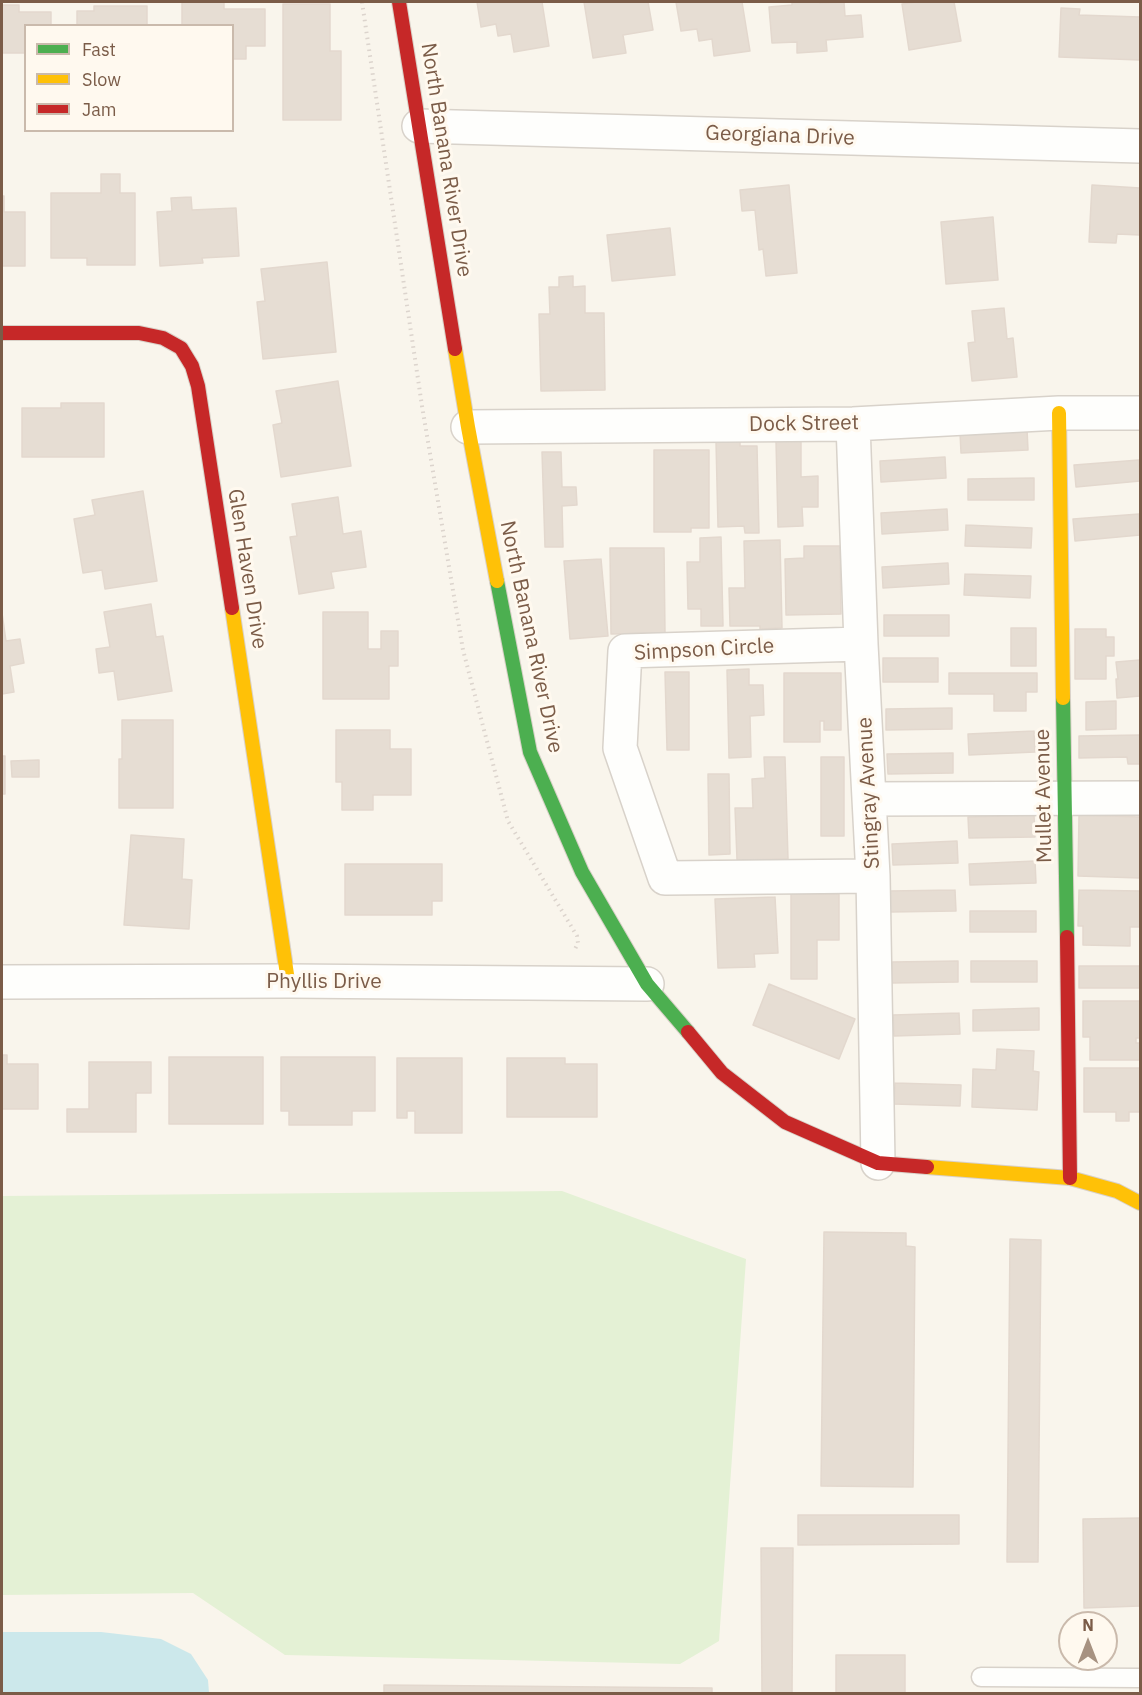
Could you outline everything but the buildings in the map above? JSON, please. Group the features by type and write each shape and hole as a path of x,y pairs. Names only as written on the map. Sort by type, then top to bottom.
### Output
{"street":[{"name":"North Banana River Drive","path":"399,2 468,428 530,752 582,872 647,984 722,1073 785,1122 878,1163 1070,1178 1117,1191 1140,1203"},
{"name":"Georgiana Drive","path":"419,126 1140,146"},
{"name":"Glen Haven Drive","path":"2,333 139,333 163,338 181,348 192,366 198,386 288,981"},
{"name":"Dock Street","path":"468,428 853,424 1059,413 1140,413"},
{"name":"Mullet Avenue","path":"1059,413 1070,1178"},
{"name":"Stingray Avenue","path":"853,424 873,876 878,1163"},
{"name":"Simpson Circle","path":"861,644 625,651 620,748 666,878 873,876"},
{"path":"869,799 1140,798"},
{"name":"Phyllis Drive","path":"2,982 288,981 647,984"}],"lane":[{"path":"981,1677 1140,1678"}],"path":[{"path":"362,2 422,406 463,650 508,821 577,936 578,943 573,952 565,954"}],"green space":[{"path":"562,1191 746,1259 719,1641 680,1664 285,1655 193,1593 2,1595 2,1196"}],"water":[{"path":"2,1632 101,1632 161,1639 191,1654 208,1680 209,1693 2,1693"}],"traffic: fast":[{"path":"497,581 530,752 582,872 647,984 688,1032"},
{"path":"1063,698 1067,937"}],"traffic: slow":[{"path":"455,349 497,581"},
{"path":"1059,413 1063,698"},
{"path":"232,608 288,981"},
{"path":"927,1167 1070,1178 1117,1191 1140,1203"}],"traffic: jam":[{"path":"399,2 455,349"},
{"path":"2,333 139,333 163,338 181,348 192,366 198,386 232,608"},
{"path":"1067,937 1070,1178"},
{"path":"688,1032 722,1073 785,1122 878,1163 927,1167"}]}
